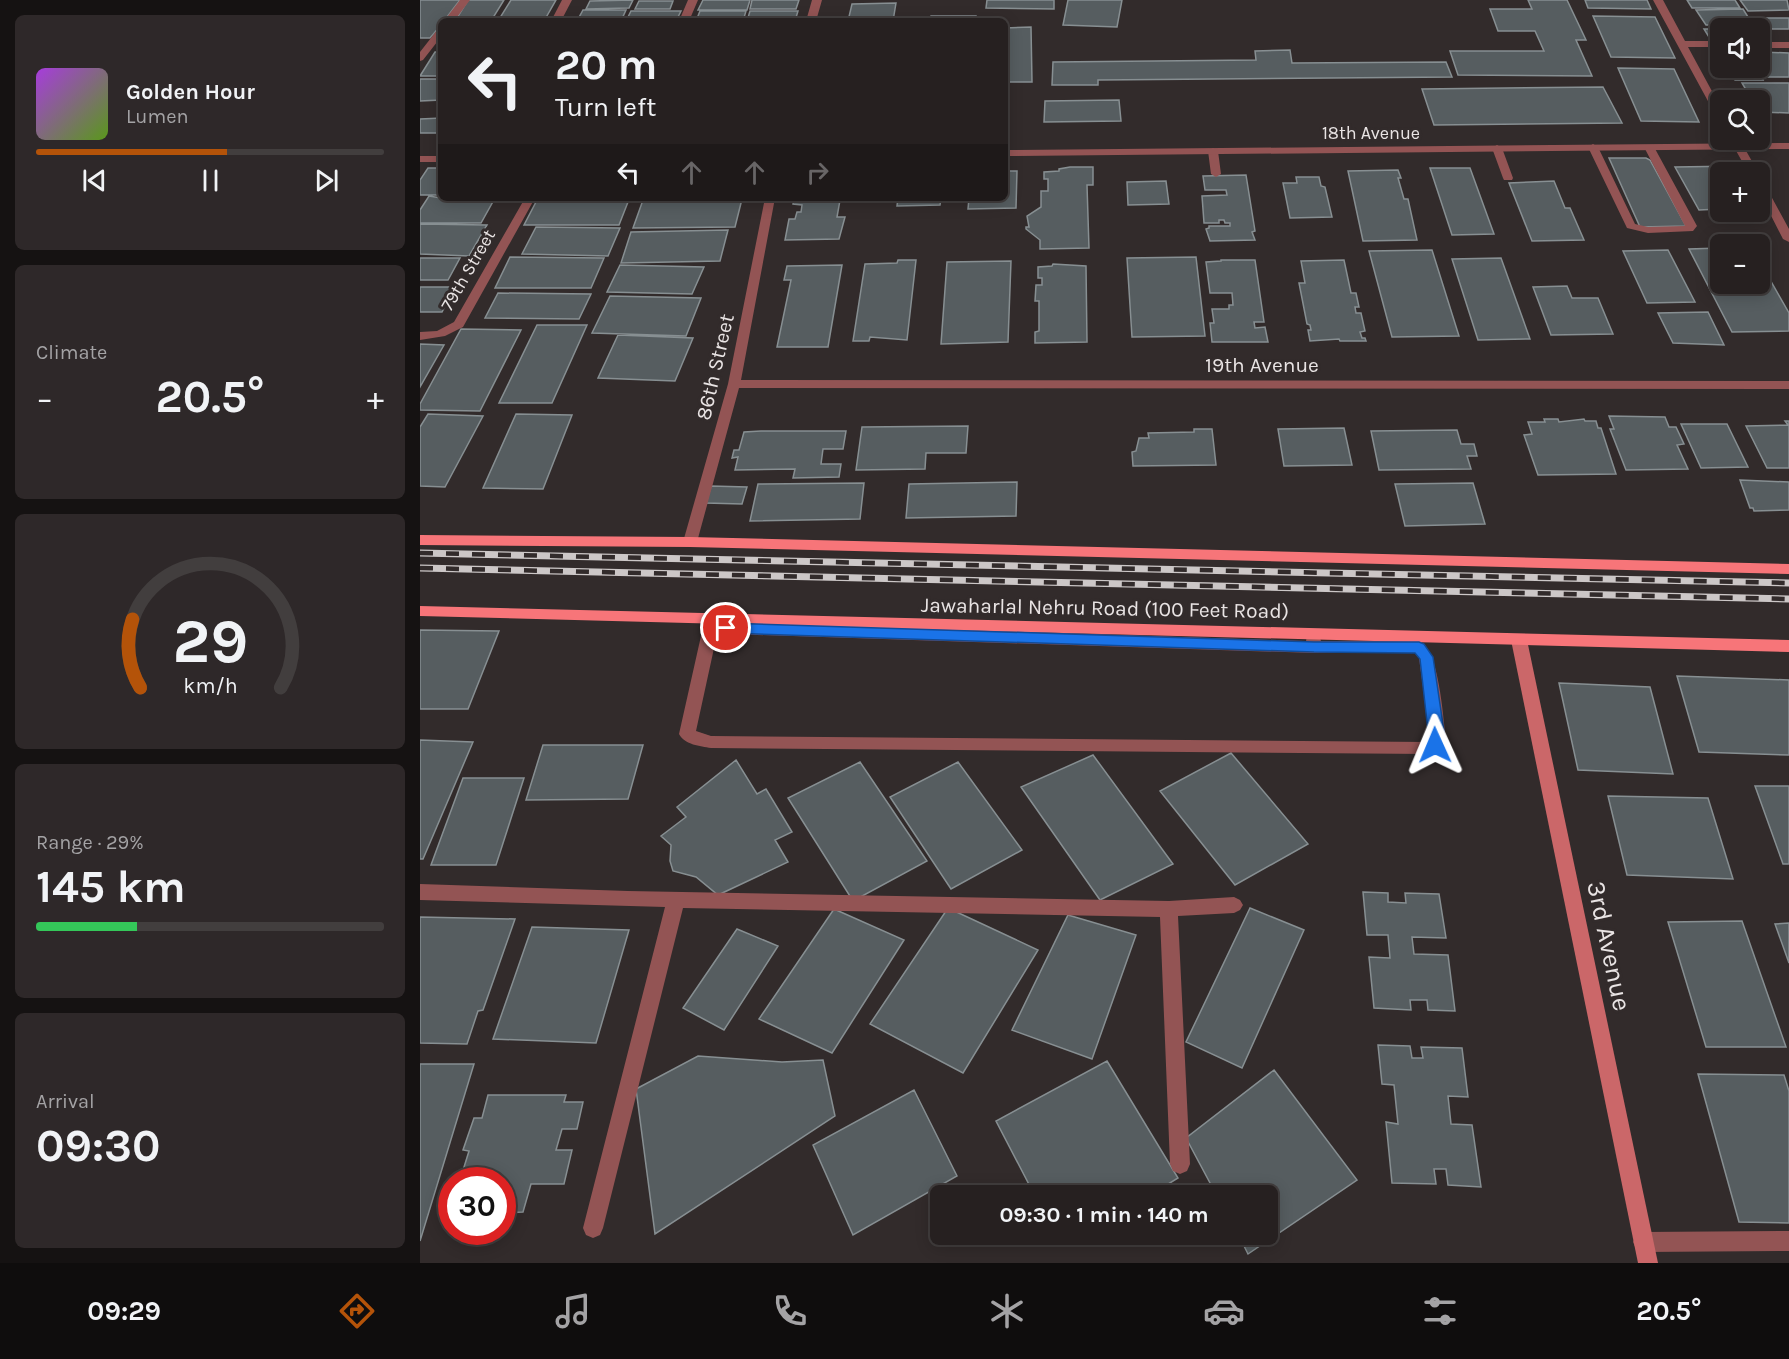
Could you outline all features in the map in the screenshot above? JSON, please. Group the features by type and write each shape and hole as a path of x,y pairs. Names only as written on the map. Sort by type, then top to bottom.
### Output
{"main road":[{"path":"420,540 690,542 1789,569"},
{"path":"420,611 824,627"},
{"name":"Jawaharlal Nehru Road (100 Feet Road)","path":"1314,641 1519,640 1789,645"},
{"name":"3rd Avenue","path":"1519,640 1648,1263"}],"street":[{"path":"450,18 465,0"},
{"path":"557,18 567,0"},
{"path":"685,18 693,0"},
{"path":"812,18 817,0"},
{"path":"1658,0 1710,96"},
{"path":"420,58 425,46 438,34"},
{"path":"1682,44 1710,44"},
{"path":"1770,45 1789,45"},
{"name":"18th Avenue","path":"1008,153 1649,147 1710,144"},
{"name":"18th Avenue","path":"1770,145 1789,146"},
{"path":"1593,147 1631,226 1648,230 1689,229 1691,226 1649,147"},
{"path":"1497,148 1509,178"},
{"path":"1213,151 1216,174"},
{"path":"420,159 438,159"},
{"name":"79th Street","path":"420,336 440,335 451,331 459,324 528,201"},
{"name":"86th Street","path":"690,542 734,384 769,201"},
{"path":"1770,204 1789,239"},
{"name":"19th Avenue","path":"734,384 1789,385"},
{"path":"824,627 1314,641 1419,647 1426,657 1437,738 1435,745 1429,748 1417,748 711,742 696,739 687,734 709,636 726,628 824,627"},
{"path":"420,892 676,900 1169,909 1234,905"},
{"path":"593,1228 676,900"},
{"path":"1169,909 1180,1164"},
{"path":"1643,1242 1789,1241"}],"building":[{"path":"420,0 460,0 446,18 438,18 438,29 430,38 420,38"},
{"path":"468,0 504,0 493,18 457,18"},
{"path":"511,0 556,0 546,18 500,18"},
{"path":"633,0 629,8 586,9 590,1"},
{"path":"703,0 750,0 747,10 698,10"},
{"path":"752,0 799,0 796,9 750,9"},
{"path":"987,0 1054,0 1054,9 986,8"},
{"path":"1068,0 1122,0 1117,27 1063,25"},
{"path":"1528,0 1567,0 1586,40 1576,40 1592,76 1458,75 1450,51 1544,51 1535,31 1498,31 1490,9 1532,9"},
{"path":"1585,0 1647,0 1651,9 1588,8"},
{"path":"1687,0 1735,0 1740,8 1692,8"},
{"path":"1740,0 1787,0 1789,10 1748,11"},
{"path":"639,1 673,1 670,9 635,9"},
{"path":"896,3 894,18 849,18 852,4"},
{"path":"1743,9 1749,18 1710,18 1710,25 1706,25 1696,10"},
{"path":"583,10 626,10 622,18 579,18"},
{"path":"631,11 681,11 678,18 628,18"},
{"path":"700,11 746,11 744,18 697,18"},
{"path":"750,11 798,11 796,18 748,18"},
{"path":"931,16 976,16 976,18 931,18"},
{"path":"1593,16 1655,17 1675,58 1611,57"},
{"path":"1770,18 1789,18 1789,29 1772,29"},
{"path":"1031,27 1032,82 1008,82 1008,28"},
{"path":"1704,29 1710,29 1710,39"},
{"path":"1290,50 1292,63 1446,62 1452,77 1098,80 1098,85 1052,85 1053,62 1256,60 1255,51"},
{"path":"435,52 438,52 438,76 420,76"},
{"path":"1770,52 1789,53 1789,77 1770,77"},
{"path":"1618,68 1674,69 1699,122 1641,121"},
{"path":"1734,78 1762,78 1763,80 1735,80"},
{"path":"420,79 438,79 438,100 420,101"},
{"path":"1742,83 1789,83 1789,113 1770,112 1770,90 1746,90"},
{"path":"1603,87 1622,123 1434,125 1422,89"},
{"path":"1119,100 1121,121 1044,122 1045,101"},
{"path":"438,118 438,133 420,133 420,119"},
{"path":"1609,158 1646,158 1650,160 1686,226 1640,227"},
{"path":"1710,166 1710,209 1699,210 1675,167"},
{"path":"1093,167 1093,185 1087,185 1089,248 1040,249 1040,240 1026,229 1029,227 1027,216 1041,207 1041,191 1048,191 1048,179 1044,179 1044,172 1059,171 1059,169"},
{"path":"428,168 438,168 438,195 420,195 420,180"},
{"path":"1430,168 1470,168 1494,234 1452,235"},
{"path":"1398,170 1401,178 1398,178 1404,199 1408,199 1417,240 1363,241 1348,171"},
{"path":"1008,171 1017,171 1016,208 968,209 969,201 1008,201"},
{"path":"1246,175 1255,231 1252,232 1255,240 1210,241 1206,229 1209,226 1230,226 1230,223 1219,220 1219,223 1204,223 1202,196 1227,195 1226,190 1205,190 1203,176"},
{"path":"1296,177 1319,177 1321,186 1325,187 1332,217 1290,218 1283,183 1297,183"},
{"path":"1166,181 1169,204 1128,205 1127,182"},
{"path":"1554,181 1565,208 1570,208 1584,240 1532,241 1509,183"},
{"path":"429,196 438,198 438,201 493,201 481,223 420,223 420,210"},
{"path":"643,201 742,201 735,227 633,228"},
{"path":"794,201 840,201 837,217 845,217 839,239 785,240 789,219 795,219 797,212 801,212 802,205 793,204"},
{"path":"898,201 941,201 940,205 897,206"},
{"path":"536,202 628,202 619,225 524,225"},
{"path":"420,224 487,225 469,256 420,254"},
{"path":"536,227 620,228 608,256 522,254"},
{"path":"728,230 720,261 621,263 631,232"},
{"path":"1710,248 1710,290 1689,249"},
{"path":"1432,250 1459,336 1392,337 1369,251"},
{"path":"1668,250 1695,302 1647,303 1623,251"},
{"path":"510,257 604,258 591,288 495,288"},
{"path":"1196,257 1205,336 1132,337 1127,258"},
{"path":"420,258 460,258 448,280 420,280"},
{"path":"1501,258 1530,339 1478,340 1452,259"},
{"path":"898,260 916,260 907,340 870,337 869,341 853,341 865,264 897,263"},
{"path":"1255,260 1264,322 1254,322 1255,328 1265,327 1268,342 1212,342 1210,323 1214,323 1212,309 1229,309 1229,305 1233,305 1232,293 1210,293 1206,262"},
{"path":"1344,260 1351,293 1356,293 1359,307 1355,307 1356,313 1361,313 1365,331 1360,332 1366,341 1340,341 1339,339 1310,341 1308,330 1311,330 1310,325 1307,324 1299,283 1305,283 1301,261"},
{"path":"1011,261 1008,342 941,344 947,262"},
{"path":"1053,264 1086,266 1087,342 1035,343 1035,332 1039,331 1039,301 1035,301 1036,285 1042,285 1042,278 1038,278 1038,267"},
{"path":"620,265 704,267 692,294 607,292"},
{"path":"842,265 828,347 777,347 791,280 784,280 787,266"},
{"path":"1770,280 1789,313 1789,331 1732,332 1712,294 1770,294"},
{"path":"1567,286 1572,298 1598,298 1613,334 1551,335 1533,287"},
{"path":"420,287 455,287 442,312 420,312"},
{"path":"498,293 591,294 579,319 485,318"},
{"path":"610,296 701,298 686,336 592,333"},
{"path":"1708,312 1724,345 1673,343 1658,313"},
{"path":"537,325 587,325 552,403 499,403"},
{"path":"461,329 521,330 480,411 420,410 420,404"},
{"path":"618,335 693,338 675,381 598,378"},
{"path":"420,344 444,345 420,387"},
{"path":"428,414 483,416 445,487 420,486 420,427"},
{"path":"516,414 572,415 543,489 483,488"},
{"path":"1609,416 1665,417 1669,427 1676,427 1684,444 1677,445 1688,469 1626,470 1610,429 1614,429"},
{"path":"1544,419 1558,419 1559,422 1584,419 1585,421 1596,421 1598,428 1601,428 1616,474 1538,475 1524,435 1532,434 1528,422 1545,422"},
{"path":"1785,421 1789,421 1789,468 1767,468 1746,426 1788,425"},
{"path":"1681,424 1727,424 1748,467 1701,468"},
{"path":"968,426 966,453 926,453 925,469 856,470 862,427"},
{"path":"1344,428 1352,465 1284,466 1278,429"},
{"path":"1194,429 1212,429 1216,465 1133,466 1132,452 1136,451 1139,438 1149,438 1148,433 1194,432"},
{"path":"1457,430 1461,444 1474,444 1477,456 1467,456 1471,469 1379,470 1371,431"},
{"path":"846,431 843,449 823,449 821,464 841,464 839,477 793,478 795,469 735,470 738,457 732,458 734,450 739,450 744,432"},
{"path":"1740,480 1789,482 1789,510 1754,511 1750,508"},
{"path":"1017,482 1016,516 906,518 909,484"},
{"path":"864,483 860,519 750,521 758,484"},
{"path":"1473,483 1485,524 1405,526 1395,484"},
{"path":"711,486 747,487 742,504 706,503"},
{"path":"420,630 499,631 468,709 420,709"},
{"path":"1677,676 1789,680 1789,755 1699,752"},
{"path":"1559,683 1650,687 1673,774 1578,770"},
{"path":"420,740 473,742 423,859 420,859"},
{"path":"543,745 643,745 628,799 526,800"},
{"path":"1231,753 1308,844 1235,885 1160,791"},
{"path":"1093,755 1173,864 1100,900 1021,787"},
{"path":"736,760 757,794 766,789 792,832 775,840 788,862 718,895 696,877 673,871 670,861 671,845 661,836 686,817 677,807"},
{"path":"860,762 927,861 853,901 788,798"},
{"path":"958,762 1022,850 951,889 890,797"},
{"path":"463,778 524,778 496,865 431,865"},
{"path":"1755,786 1789,786 1789,864 1783,864"},
{"path":"1608,796 1708,798 1733,879 1627,875"},
{"path":"1363,892 1388,893 1388,902 1406,903 1405,893 1439,894 1446,938 1412,937 1414,954 1448,955 1455,1011 1428,1010 1427,1000 1410,1000 1411,1010 1374,1008 1369,957 1390,958 1388,935 1367,935"},
{"path":"948,908 1038,950 963,1073 870,1024"},
{"path":"1250,908 1304,930 1242,1068 1186,1042"},
{"path":"834,909 904,940 832,1053 759,1019"},
{"path":"1068,915 1136,935 1092,1059 1012,1030"},
{"path":"420,917 515,919 483,1010 478,1011 467,1044 420,1043"},
{"path":"1742,921 1786,1047 1706,1047 1668,922"},
{"path":"1789,923 1789,963 1775,924"},
{"path":"532,927 629,930 596,1043 493,1039"},
{"path":"737,929 778,946 724,1030 683,1008"},
{"path":"1378,1045 1410,1046 1412,1058 1423,1058 1421,1047 1462,1048 1468,1097 1448,1096 1451,1124 1472,1125 1481,1187 1448,1185 1446,1169 1434,1169 1436,1184 1392,1183 1386,1122 1398,1124 1394,1085 1382,1084"},
{"path":"698,1056 782,1062 823,1060 835,1116 655,1234 636,1089"},
{"path":"1107,1061 1178,1178 1167,1185 1029,1185 996,1121"},
{"path":"420,1064 474,1064 443,1167 438,1167 438,1182 420,1241"},
{"path":"1274,1070 1357,1180 1278,1234 1278,1185 1211,1185 1186,1138"},
{"path":"1698,1074 1784,1075 1789,1091 1789,1223 1739,1222"},
{"path":"914,1090 957,1176 941,1185 930,1185 930,1191 853,1235 813,1145"},
{"path":"488,1095 566,1095 564,1102 583,1102 577,1129 562,1129 556,1150 572,1150 564,1184 531,1184 523,1212 516,1212 516,1167 464,1167 469,1151 463,1150 474,1118 482,1118"},
{"path":"1244,1245 1261,1245 1248,1254"}],"railway":[{"path":"420,553 1789,583"},
{"path":"420,568 1789,599"}],"route":[{"path":"726,628 1314,647 1419,647 1426,657 1437,738 1435,745"}]}
